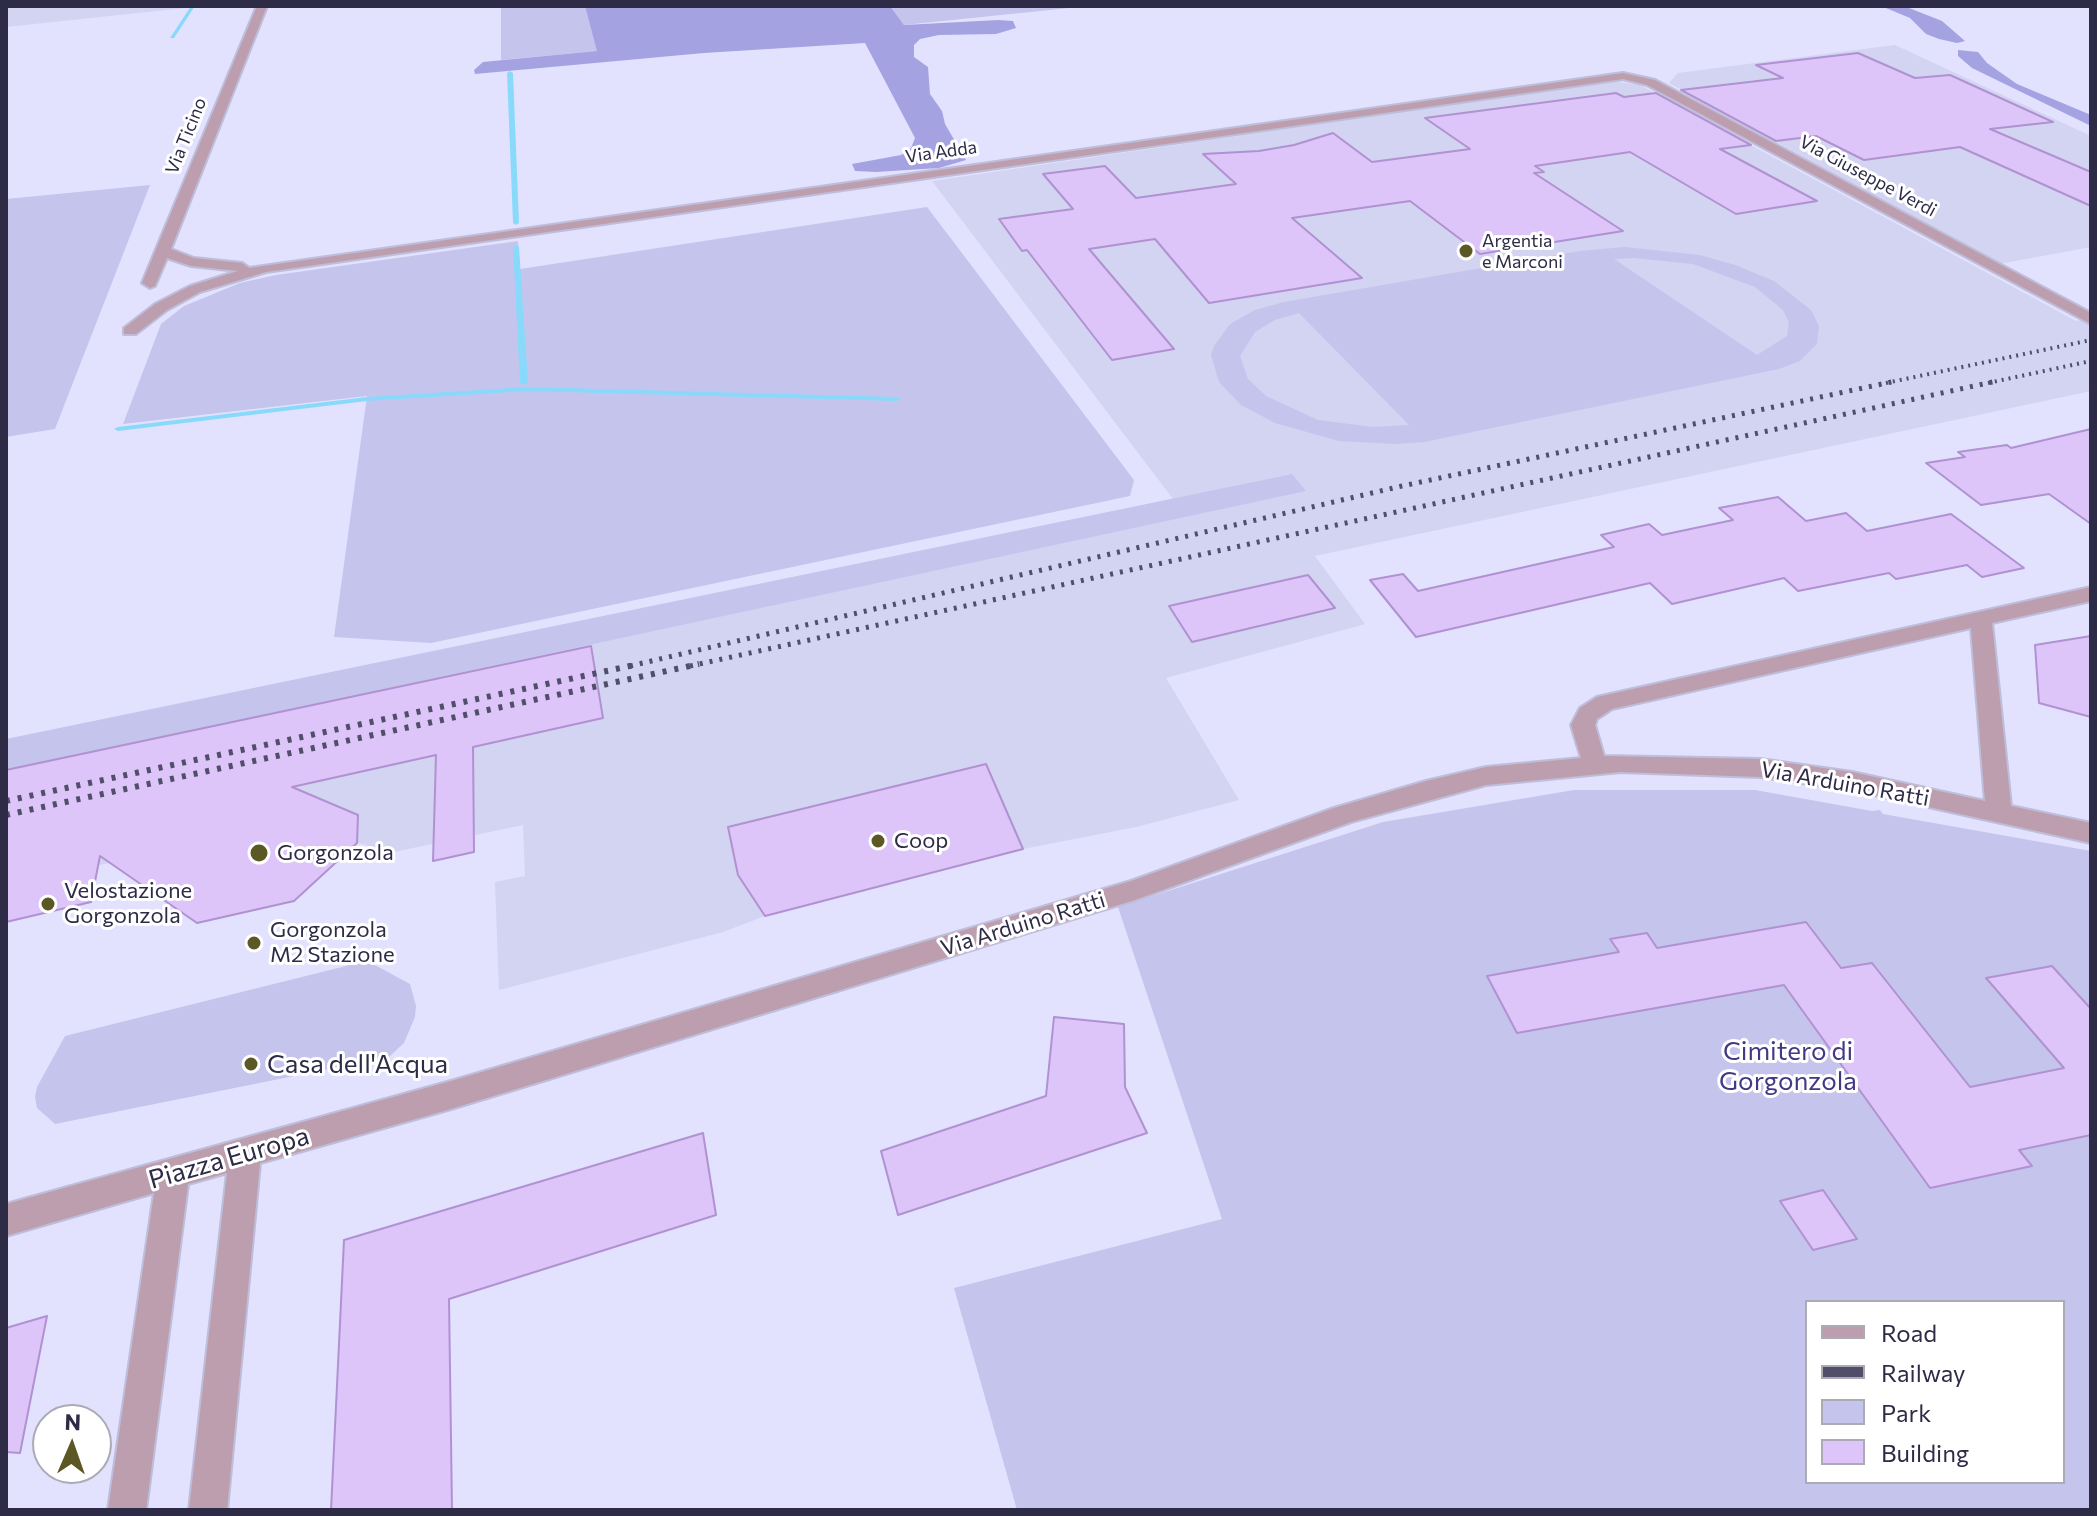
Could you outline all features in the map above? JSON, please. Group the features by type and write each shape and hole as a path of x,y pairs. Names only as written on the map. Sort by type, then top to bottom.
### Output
{"street":[{"name":"Via Ticino","path":"150,283 262,6"},
{"name":"Via Adda","path":"150,283 179,285 214,273 1623,76"},
{"name":"Via Giuseppe Verdi","path":"1623,76 1651,82 2090,319"},
{"name":"Via Adda","path":"163,251 214,273"},
{"name":"Via Adda","path":"130,331 214,273"},
{"path":"1595,764 1583,725 1588,714 1605,703 2091,594"},
{"path":"1981,621 1999,813"},
{"name":"Via Arduino Ratti","path":"451,1095 1135,890 1343,815 1426,790 1512,772 1595,764 1676,763 1777,770 1863,783 2091,833"},
{"name":"Piazza Europa","path":"6,1220 451,1095"},
{"path":"208,1510 245,1154"},
{"path":"127,1510 173,1175"}],"shaded area":[{"path":"6,6 204,6 6,27"},
{"path":"585,6 890,6 904,25 998,20 1013,21 1016,28 996,34 939,35 920,39 914,45 914,57 928,67 930,94 966,160 939,168 855,171 852,164 901,155 911,148 915,138 865,43 704,53 475,74 474,70 483,62 597,51"},
{"path":"1881,6 1904,6 1942,21 1965,41 1957,43 1926,34 1910,18"},
{"path":"1895,45 2091,136 2091,247 1999,264 1669,83 1678,73"},
{"path":"1958,50 1978,52 1987,63 2017,84 2091,115 2091,126 1972,68 1958,56"},
{"path":"1611,81 1640,85 2076,321 2091,318 2091,391 1315,556 1365,624 1166,678 1239,800 1136,827 1023,849 499,990 495,882 525,876 523,825 365,858 367,845 357,843 294,901 197,923 144,887 148,866 165,851 6,885 6,770 1292,474 1173,499 932,181"}],"green space":[{"path":"501,6 585,6 598,51 501,60"},
{"path":"890,6 1089,6 904,25"},
{"path":"150,185 55,429 6,437 6,199"},
{"path":"927,207 1134,480 1130,496 431,643 334,637 367,396 123,424 161,324 184,306 240,283 276,275 518,241 520,269"},
{"path":"1625,247 1700,255 1735,265 1774,281 1811,310 1819,326 1817,344 1800,361 1779,369 1424,442 1396,444 1339,441 1275,423 1241,405 1219,382 1211,355 1214,346 1230,324 1255,310 1284,302 1580,251","holes":["1614,259 1693,264 1755,287 1783,310 1789,322 1787,336 1757,355","1299,313 1409,425 1373,427 1318,420 1266,396 1248,379 1240,356 1255,332 1275,320"]},
{"path":"1292,474 1306,491 6,770 6,739"},
{"name":"Cimitero di Gorgonzola","path":"1574,790 1755,790 1880,810 1883,814 2091,851 2091,1510 1017,1510 954,1288 1222,1219 1118,907 1383,822"},
{"path":"354,964 373,964 410,984 416,1006 415,1017 404,1043 389,1057 55,1124 37,1108 37,1087 65,1036"}],"building":[{"path":"1858,53 1915,78 1950,75 2053,122 1990,129 2091,172 2091,206 1960,147 1864,160 1816,136 1776,141 1681,90 1783,78 1756,65"},
{"path":"1616,93 1624,97 1656,93 1751,145 1720,149 1817,201 1736,214 1630,152 1535,166 1544,172 1534,173 1623,231 1480,254 1410,201 1292,218 1362,278 1209,303 1155,239 1089,249 1174,349 1112,360 1027,250 1022,251 999,219 1073,209 1043,174 1105,166 1136,198 1236,184 1203,154 1259,151 1294,145 1333,133 1372,162 1470,149 1425,118"},
{"path":"2091,429 2091,524 2049,494 1981,505 1926,463 1965,457 1958,452 2007,445 2011,448"},
{"path":"1778,497 1806,521 1846,513 1867,531 1951,514 2024,568 1982,577 1967,565 1896,579 1889,573 1798,591 1784,578 1672,604 1650,583 1416,637 1370,580 1403,574 1418,591 1614,547 1601,535 1649,524 1662,535 1733,520 1719,508"},
{"path":"1308,575 1335,608 1192,642 1169,606"},
{"path":"2091,636 2091,717 2039,703 2035,645"},
{"path":"591,646 603,718 473,747 474,852 433,861 436,755 292,787 358,815 357,843 294,901 197,923 100,856 91,902 6,922 6,770"},
{"path":"986,764 1023,849 765,916 738,875 728,827"},
{"path":"1806,922 1841,968 1872,963 1970,1087 2064,1068 1986,978 2052,966 2091,1009 2091,1135 2019,1150 2032,1166 1930,1188 1784,985 1517,1033 1487,976 1619,952 1610,939 1647,933 1657,948"},
{"path":"1054,1017 1124,1024 1125,1087 1147,1133 898,1215 881,1151 1046,1096"},
{"path":"703,1133 716,1215 449,1299 452,1510 331,1510 344,1240"},
{"path":"1823,1190 1857,1239 1813,1250 1780,1201"},
{"path":"47,1316 20,1453 6,1452 6,1328"}],"waterway":[{"path":"172,37 193,6"},
{"path":"510,73 516,223"},
{"path":"516,247 524,383"},
{"path":"118,429 367,399 528,389 897,399"}],"railway":[{"path":"1886,383 2091,340"},
{"path":"1988,383 2091,361"},
{"path":"633,665 1402,486 1896,381"},
{"path":"690,666 1997,381"},
{"path":"633,665 639,664"},
{"path":"6,815 699,664"},
{"path":"6,801 633,665"}],"place":[{"name":"Argentia e Marconi","path":"1466,251"},
{"name":"Coop","path":"878,841"},
{"name":"Gorgonzola","path":"259,853"},
{"name":"Velostazione Gorgonzola","path":"48,904"},
{"name":"Gorgonzola M2 Stazione","path":"254,943"},
{"name":"Casa dell'Acqua","path":"251,1064"}]}
